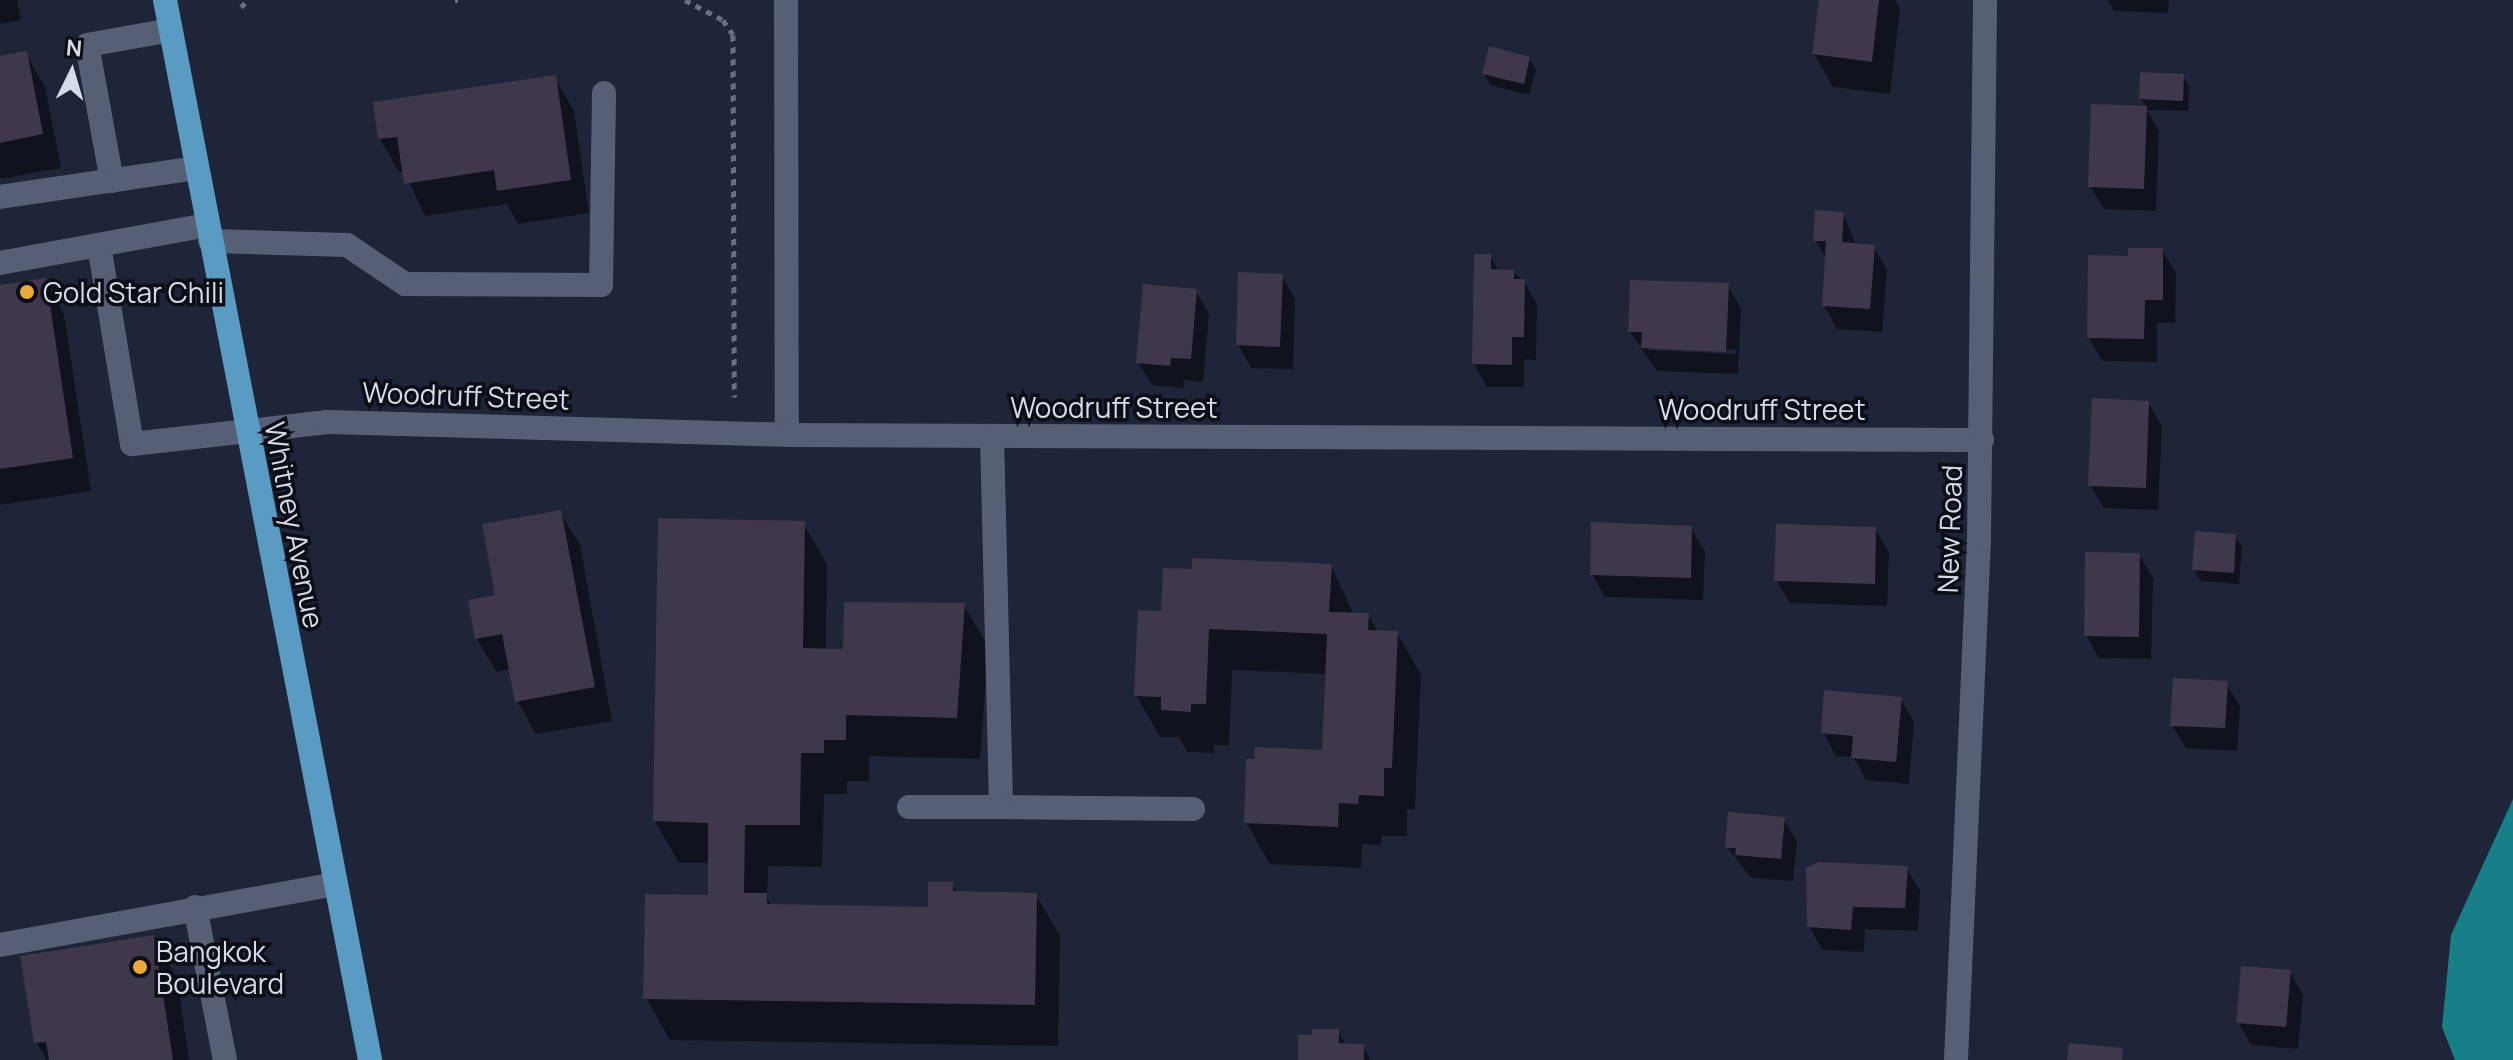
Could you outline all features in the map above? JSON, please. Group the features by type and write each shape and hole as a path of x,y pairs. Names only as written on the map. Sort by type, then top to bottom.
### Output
{"highway":[{"name":"Whitney Avenue","path":"165,0 370,1060"}],"street":[{"path":"786,0 787,435"},
{"name":"New Road","path":"1956,1060 1982,440 1985,0"},
{"path":"112,181 87,45 171,30"},
{"path":"0,263 99,245 209,233 347,245 405,284 601,285 604,93"},
{"path":"0,197 196,168"},
{"name":"Woodruff Street","path":"99,245 132,444 328,422 787,435 1982,440"},
{"path":"992,436 1001,807"},
{"path":"909,807 1193,809"},
{"path":"0,945 195,907 335,884"},
{"path":"195,907 225,1060"}],"path":[{"path":"241,7 248,0"},
{"path":"685,0 723,20 733,35 734,397"}],"shaded area":[{"path":"2513,799 2513,1060 2455,1060 2442,1027 2451,935"}],"building":[{"path":"1819,0 1879,0 1872,62 1812,54"},
{"path":"1489,46 1530,57 1524,84 1482,74"},
{"path":"27,51 43,134 0,143 0,56"},
{"path":"2140,72 2184,74 2183,101 2139,99"},
{"path":"556,75 571,180 497,191 494,170 404,184 397,137 378,139 373,102"},
{"path":"2091,104 2147,106 2144,189 2088,187"},
{"path":"1815,210 1844,212 1842,242 1875,245 1870,309 1822,306 1826,241 1813,241"},
{"path":"2128,248 2163,248 2163,300 2145,300 2144,339 2087,338 2088,255 2128,256"},
{"path":"1474,254 1491,254 1491,269 1514,270 1514,279 1525,279 1524,337 1512,337 1512,365 1472,364"},
{"path":"1238,272 1283,274 1280,347 1236,345"},
{"path":"46,278 73,458 0,469 0,285"},
{"path":"1630,280 1729,283 1726,352 1641,348 1642,332 1628,332"},
{"path":"1143,284 1197,289 1191,359 1171,358 1170,366 1136,363"},
{"path":"2092,398 2149,401 2146,488 2088,486"},
{"path":"561,510 595,687 515,702 502,634 475,639 468,600 495,595 482,524"},
{"path":"658,518 805,521 803,648 843,649 844,602 965,603 957,718 846,715 846,740 824,740 824,753 801,753 800,825 745,825 744,893 767,893 767,904 928,907 928,882 953,882 953,891 1037,893 1035,1005 643,999 645,894 708,895 708,823 653,821"},
{"path":"1591,522 1692,526 1691,578 1590,575"},
{"path":"1776,524 1876,527 1875,584 1774,581"},
{"path":"2195,531 2236,534 2234,573 2192,570"},
{"path":"2085,552 2140,553 2139,637 2084,636"},
{"path":"1192,558 1332,564 1329,612 1369,613 1368,630 1398,631 1392,768 1384,768 1384,796 1359,795 1358,804 1339,803 1338,827 1244,823 1246,759 1254,759 1255,747 1322,750 1327,634 1209,629 1206,704 1191,704 1191,712 1161,710 1161,697 1134,696 1138,610 1161,611 1163,568 1192,569"},
{"path":"2173,678 2228,681 2225,728 2170,726"},
{"path":"1824,690 1902,697 1896,762 1851,758 1853,736 1821,733"},
{"path":"1728,812 1785,817 1781,859 1735,855 1736,848 1725,848"},
{"path":"1819,862 1908,866 1905,908 1853,907 1851,930 1807,927 1806,868"},
{"path":"154,935 173,1060 49,1060 46,1042 34,1043 20,956"},
{"path":"2241,966 2291,970 2286,1027 2236,1023"},
{"path":"1312,1029 1339,1029 1339,1043 1364,1044 1364,1060 1298,1060 1298,1035 1312,1035"},
{"path":"2069,1043 2123,1048 2122,1060 2067,1060"}],"place":[{"name":"Gold Star Chili","path":"27,292"},
{"name":"Bangkok Boulevard","path":"140,967"}]}
